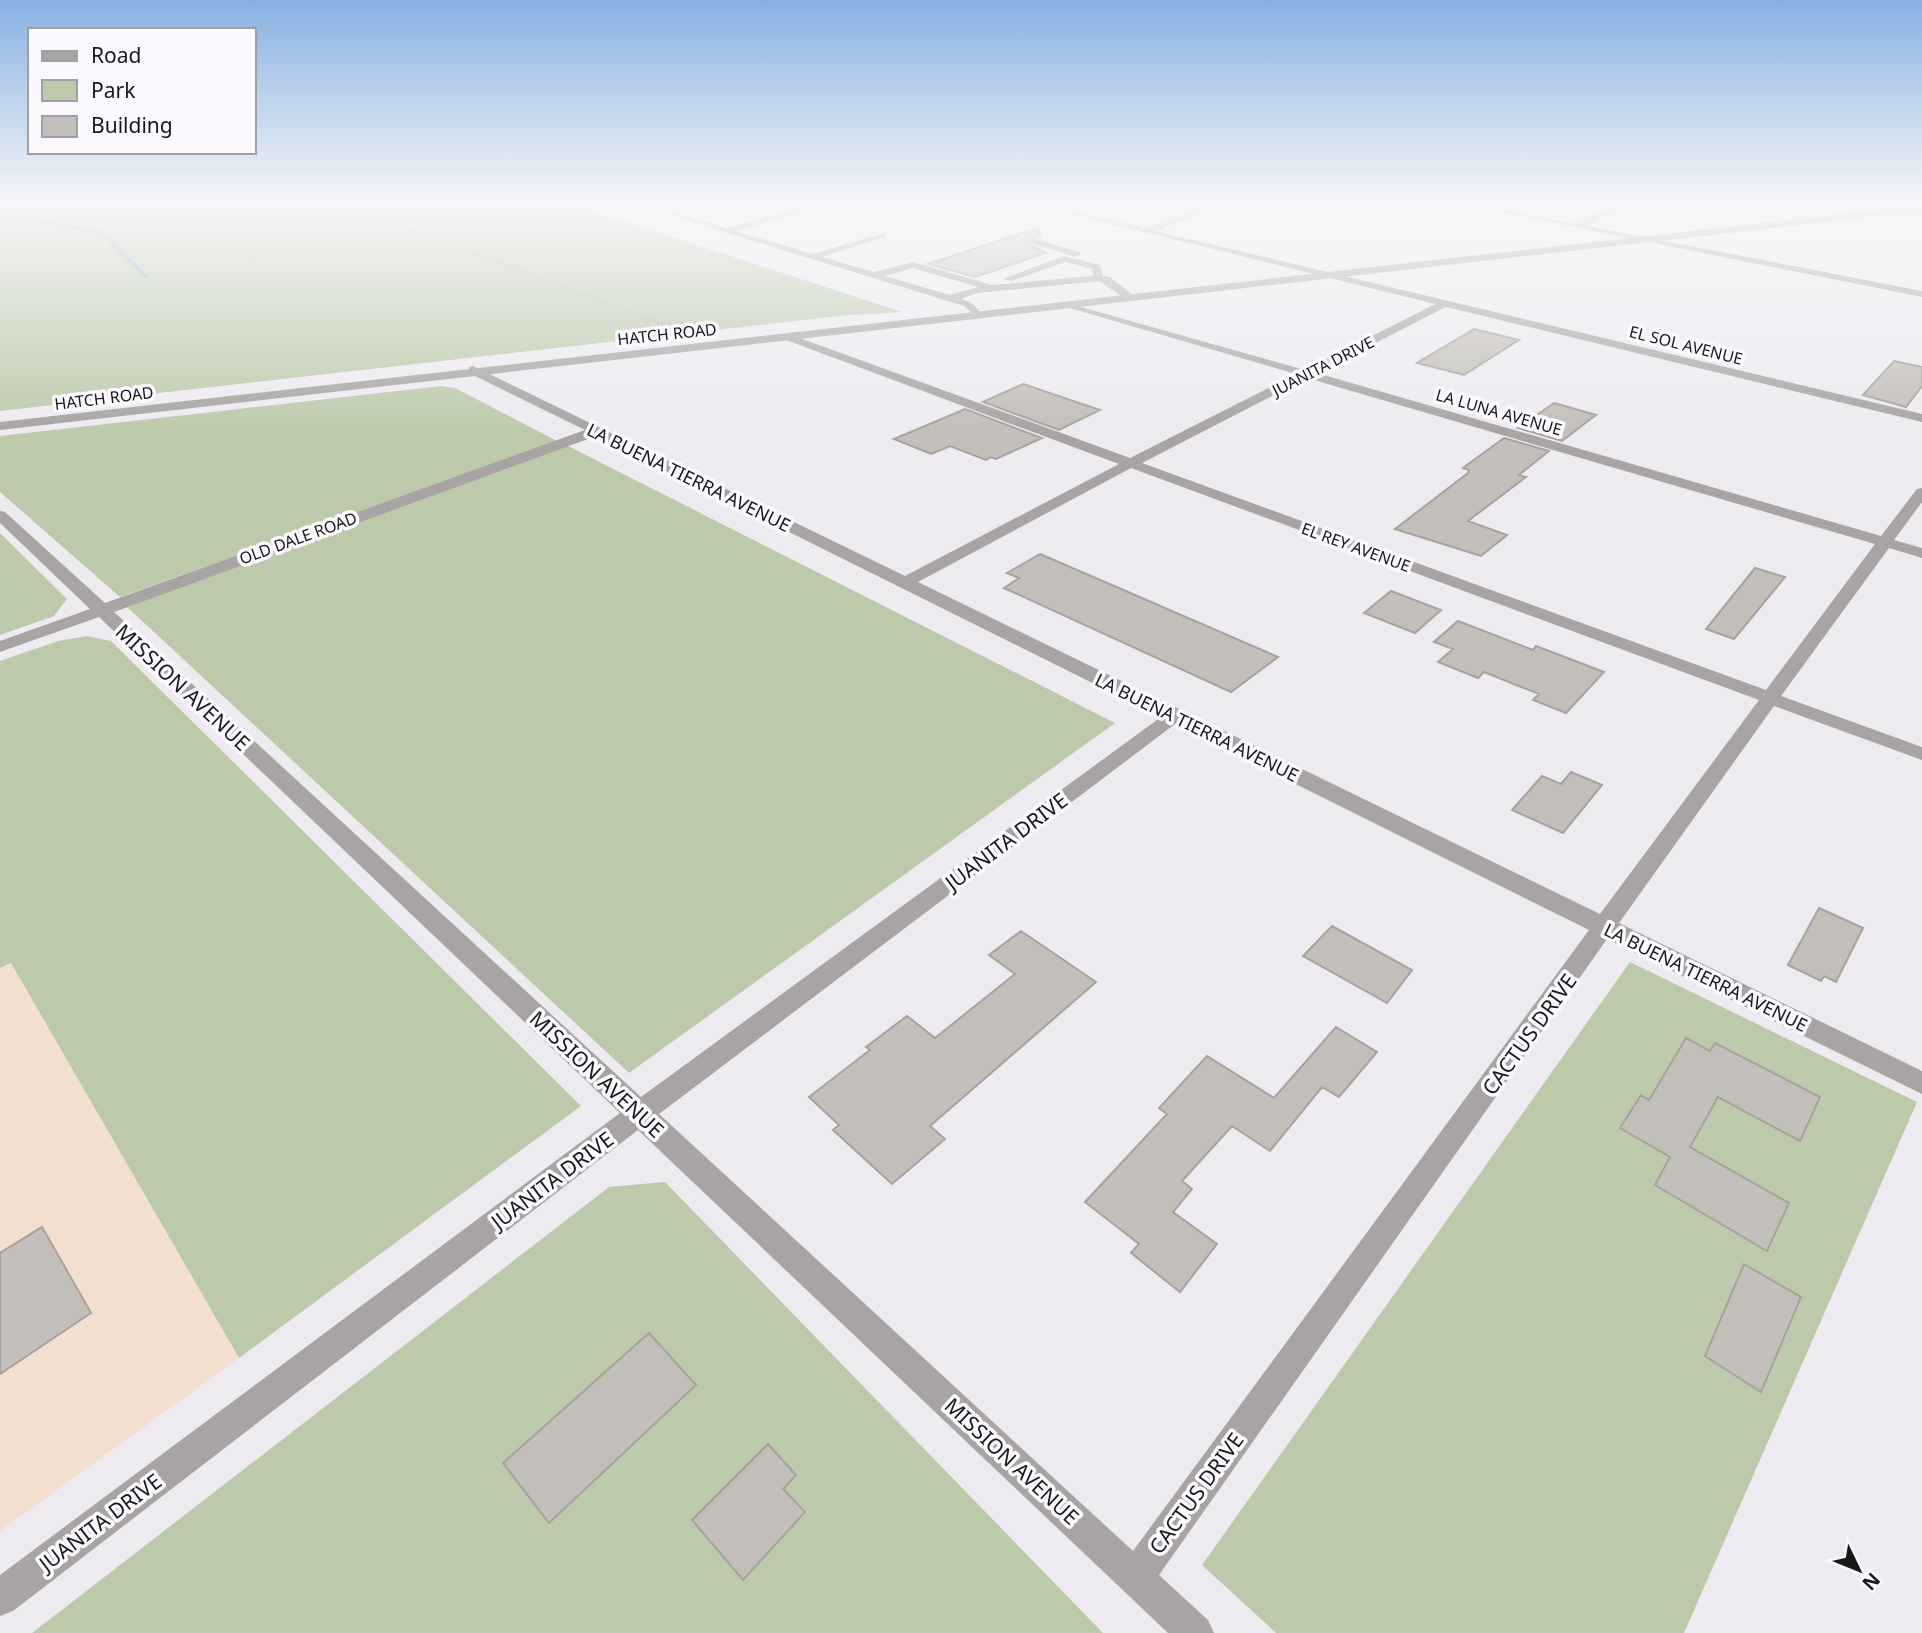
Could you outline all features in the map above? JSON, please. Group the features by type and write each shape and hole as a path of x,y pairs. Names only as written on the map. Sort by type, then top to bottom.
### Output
{"street":[{"path":"886,280 968,304 977,315"},
{"path":"967,280 987,286"},
{"path":"950,299 1004,280"},
{"path":"976,290 1076,280"},
{"path":"1108,280 1130,297"},
{"name":"HATCH ROAD","path":"0,426 473,370 790,338 1280,280"},
{"name":"EL SOL AVENUE","path":"1349,280 1922,418"},
{"path":"1850,280 1922,294"},
{"name":"JUANITA DRIVE","path":"903,583 1444,303"},
{"name":"LA LUNA AVENUE","path":"1067,304 1922,553"},
{"name":"EL REY AVENUE","path":"790,338 1922,754"},
{"name":"LA BUENA TIERRA AVENUE","path":"473,370 1922,1083"},
{"name":"OLD DALE ROAD","path":"0,647 596,430"},
{"name":"CACTUS DRIVE","path":"1136,1577 1769,698 1922,492"},
{"name":"MISSION AVENUE","path":"0,516 1195,1633"},
{"name":"JUANITA DRIVE","path":"0,1598 639,1114 1174,716"}],"path":[{"path":"546,280 719,345"}],"shaded area":[{"path":"11,963 239,1358 0,1531 0,968"}],"green space":[{"path":"0,280 805,280 902,312 849,315 0,411"},
{"path":"441,386 455,388 557,441 120,597 0,492 0,436"},
{"path":"566,445 1115,723 629,1073 126,606"},
{"path":"0,533 67,599 54,616 0,635"},
{"path":"87,636 111,641 581,1106 239,1358 11,963 0,968 0,661 58,641"},
{"path":"1630,962 1917,1102 1684,1633 1276,1633 1202,1565"},
{"path":"665,1182 1103,1633 32,1633 609,1187"}],"building":[{"path":"1474,329 1519,340 1464,375 1417,363"},
{"path":"1894,361 1922,367 1922,386 1906,407 1863,395"},
{"path":"1023,384 1100,410 1059,430 983,402"},
{"path":"1554,403 1596,415 1562,441 1518,428"},
{"path":"965,409 1042,438 996,459 991,457 986,460 950,446 931,454 894,439"},
{"path":"1504,438 1549,451 1519,475 1526,477 1468,521 1507,535 1481,556 1395,529 1468,473 1469,470 1463,468"},
{"path":"1040,554 1278,657 1231,692 1004,588 1019,578 1007,573"},
{"path":"1755,568 1785,577 1734,639 1706,629"},
{"path":"1391,591 1441,610 1415,633 1364,613"},
{"path":"1458,621 1533,650 1536,646 1604,672 1566,713 1533,700 1539,694 1484,672 1478,678 1438,662 1453,649 1434,642"},
{"path":"1571,772 1602,785 1563,833 1512,810 1542,776 1561,784"},
{"path":"1819,908 1863,928 1836,982 1824,976 1821,981 1788,965"},
{"path":"1332,926 1412,970 1387,1003 1303,956"},
{"path":"1021,931 1096,982 930,1126 945,1139 892,1184 833,1130 839,1125 809,1097 870,1050 866,1047 907,1016 935,1038 1015,974 989,955"},
{"path":"1336,1027 1377,1052 1339,1097 1322,1087 1270,1151 1232,1126 1182,1181 1192,1189 1173,1212 1217,1244 1180,1292 1131,1253 1139,1244 1085,1202 1167,1114 1159,1108 1207,1056 1274,1098"},
{"path":"1686,1038 1710,1051 1715,1043 1820,1097 1800,1141 1718,1097 1690,1147 1789,1203 1767,1251 1655,1185 1670,1157 1620,1128 1641,1095 1649,1100"},
{"path":"42,1227 91,1313 0,1374 0,1253"},
{"path":"1744,1264 1801,1297 1761,1392 1705,1356"},
{"path":"649,1333 696,1385 549,1523 503,1463"},
{"path":"768,1444 796,1475 783,1489 805,1512 743,1580 692,1520"}]}
